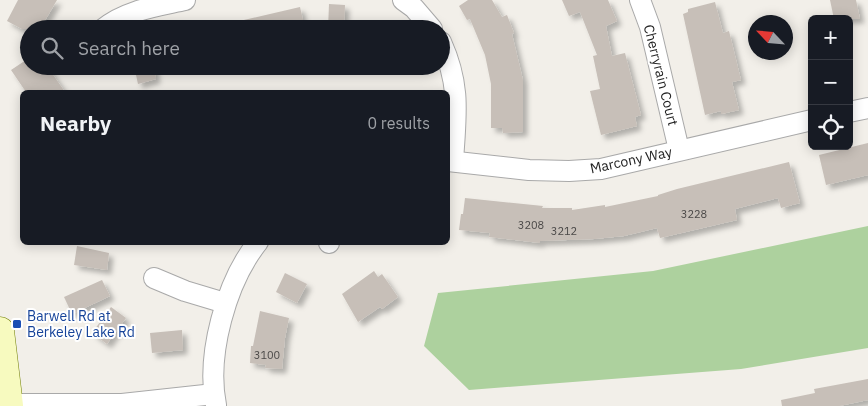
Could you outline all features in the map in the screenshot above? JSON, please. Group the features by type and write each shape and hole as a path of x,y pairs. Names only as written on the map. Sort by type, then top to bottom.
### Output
{"street":[{"path":"117,20 137,11 186,0"},
{"path":"403,0 414,8 424,20"},
{"name":"Cherryrain Court","path":"640,0 650,27 679,150"},
{"path":"450,62 457,104 450,161"},
{"path":"853,111 868,108"},
{"name":"Marcony Way","path":"450,161 529,170 569,171 601,169 808,121"},
{"path":"0,331 6,405 122,404 215,400 216,350 225,303 236,276 256,245"},
{"path":"154,278 225,303"}],"green space":[{"path":"868,226 868,348 741,369 469,390 424,346 438,293 653,271"}],"building":[{"path":"18,0 57,0 45,20 20,20 20,28 7,21"},
{"path":"468,0 492,0 502,17 507,15 514,33 512,34 523,80 523,132 503,133 502,128 491,128 491,84 485,55 470,19 467,20 459,6"},
{"path":"562,0 608,0 617,21 606,26 612,56 625,53 641,115 635,117 637,126 601,135 590,91 600,89 593,56 597,55 580,12 569,16"},
{"path":"830,0 856,0 860,19 853,19 853,15 833,15"},
{"path":"715,2 723,33 729,31 741,80 732,82 739,110 721,114 721,111 705,115 683,14 688,12 688,9"},
{"path":"329,4 345,5 344,20 328,20"},
{"path":"300,7 303,20 244,20"},
{"path":"20,64 20,75 53,75 64,90 25,90 11,70"},
{"path":"136,75 155,75 156,79 138,84"},
{"path":"868,143 868,175 826,185 819,155 839,150 853,150 853,147"},
{"path":"789,162 800,203 781,208 778,198 735,209 737,220 660,238 657,228 624,236 540,241 540,243 489,237 490,233 459,230 465,198 543,206 542,208 572,208 572,210 605,205 605,207 658,196 677,189"},
{"path":"77,246 109,253 107,270 74,265"},
{"path":"374,271 378,277 382,274 398,297 382,309 380,307 358,322 342,294"},
{"path":"285,273 307,284 297,303 276,292"},
{"path":"102,280 110,296 72,314 64,297"},
{"path":"111,307 126,318 107,344 92,333"},
{"path":"260,311 289,318 282,369 265,368 266,365 250,363 251,346 253,346"},
{"path":"182,330 183,350 152,353 150,333"},
{"path":"868,379 868,400 839,406 782,406 781,400 815,393 814,389"}],"place":[{"name":"Barwell Rd at Berkeley Lake Rd","path":"17,324"}]}
